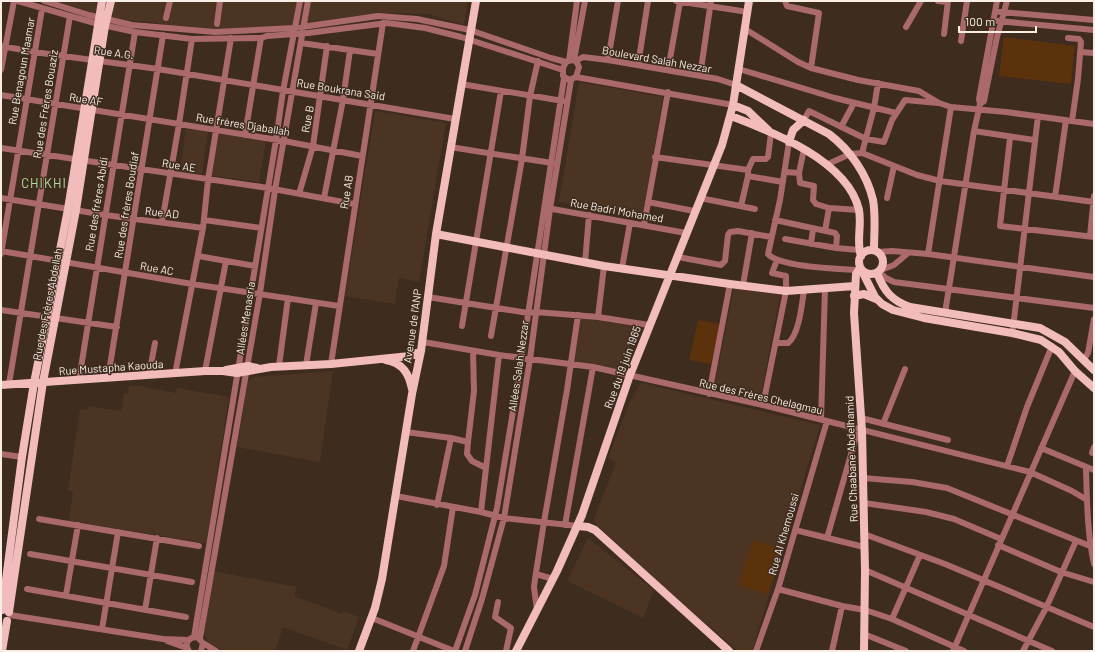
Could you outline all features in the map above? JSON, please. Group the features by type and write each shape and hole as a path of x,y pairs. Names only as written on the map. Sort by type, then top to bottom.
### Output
{"main road":[{"name":"Rue des Frères Abdellah","path":"5,615 39,383 72,209 97,60 102,22 102,1"},
{"name":"Rue des Frères Abdellah","path":"102,22 111,1"},
{"name":"Avenue de l'ANP","path":"359,651 372,618 382,579 412,394 422,347 436,234 462,84 468,40 476,1"},
{"name":"Rue du 19 juin 1965","path":"516,651 578,526 630,375 649,325 678,257 694,211 714,165 731,116 749,1"},
{"path":"736,85 829,134 850,154 862,172 873,200 876,251 884,260 878,272 855,292"},
{"path":"733,105 752,114 771,133"},
{"path":"731,116 804,149 826,165 851,191 859,210 860,253 876,251"},
{"path":"789,142 792,130 804,120"},
{"path":"436,234 542,256 670,276 786,291 825,289 864,294 901,313 1012,333 1041,340 1052,346 1094,388"},
{"name":"Rue Chaabane Abdelhamid","path":"860,253 860,270 855,292 854,329 861,418 860,430 864,503 864,547 866,570 864,651"},
{"path":"860,270 878,272"},
{"path":"860,270 878,300"},
{"path":"878,272 885,290 891,298 901,304 945,313 1030,325 1047,331 1088,359"},
{"name":"Rue Mustapha Kaouda","path":"5,385 379,360 414,355 422,347"},
{"path":"1074,369 1074,359 1088,359"},
{"path":"1074,369 1084,370 1088,359"},
{"path":"379,360 391,361 403,368 410,378 412,394"},
{"name":"Rue des Frères Abdellah","path":"2,651 22,457 39,383"},
{"path":"578,526 588,527 595,530 729,651"}],"street":[{"path":"1,70 3,46 14,1"},
{"path":"18,1 42,9 102,22 215,32 294,31"},
{"path":"44,1 134,32 192,39 261,38 294,31 382,23 425,28 538,61 563,70 570,78 668,92 733,105"},
{"path":"166,18 170,1"},
{"path":"217,24 220,1"},
{"path":"164,639 188,650 196,639 216,524 250,292 283,91 300,1"},
{"name":"Allées Menasria","path":"216,524 247,369 275,190 308,1"},
{"path":"571,61 577,1"},
{"path":"563,70 571,61 585,1"},
{"path":"608,60 618,1"},
{"path":"638,65 648,1"},
{"path":"668,70 678,1 710,4 748,12"},
{"path":"785,1 786,6 819,13 811,68"},
{"path":"906,26 921,1"},
{"path":"938,1 947,2 944,34"},
{"path":"961,41 967,1"},
{"path":"945,313 992,21 997,1"},
{"path":"979,107 984,101 1001,21 1007,1"},
{"path":"700,76 710,4"},
{"name":"Rue Benagoun Maamar","path":"1,252 42,9"},
{"path":"995,12 1094,20"},
{"name":"Rue des Frères Bouaziz","path":"5,385 31,255 54,104 70,16"},
{"path":"303,30 378,16 417,19 470,30 510,44 571,61 579,67 570,78"},
{"path":"992,21 1094,30"},
{"name":"Rue AB","path":"331,364 382,23"},
{"path":"745,29 798,62 811,68 878,83 920,90 939,103"},
{"name":"Rue des frères Abidi","path":"79,380 134,32"},
{"name":"Rue des frères Boudiaf","path":"108,378 163,35"},
{"path":"175,374 203,228 208,180 231,38"},
{"path":"245,135 261,38"},
{"path":"1055,197 1080,52 1080,40 1068,38"},
{"path":"162,222 192,39"},
{"path":"301,43 378,54"},
{"path":"506,52 510,44"},
{"name":"Rue A.G.","path":"3,46 34,52 129,64 225,80"},
{"name":"Rue B","path":"299,194 313,146 327,46"},
{"path":"324,198 334,152 350,50"},
{"path":"1080,52 1094,53"},
{"name":"Boulevard Salah Nezzar","path":"571,61 583,57 608,60 700,76 736,85"},
{"path":"491,336 522,159 530,96 538,61"},
{"path":"739,69 854,103 896,113"},
{"name":"Allées Salah Nezzar","path":"465,651 486,586 504,518 530,359 547,208 563,102 570,78"},
{"name":"Rue Boukrana Said","path":"225,80 455,119"},
{"path":"862,153 874,108 878,83"},
{"path":"462,84 563,102 552,163 547,208"},
{"path":"462,326 491,155 500,91"},
{"path":"644,225 655,157 668,92"},
{"name":"Rue AF","path":"1,95 120,115"},
{"path":"804,120 809,111 866,139 885,142 889,126 902,103 907,100 939,103 951,107 979,107 1094,124"},
{"path":"841,127 854,103"},
{"path":"928,254 951,107"},
{"name":"Rue frères Djaballah","path":"120,115 284,141 313,146 334,152 362,156"},
{"path":"1012,333 1018,298 1034,140 1038,116"},
{"path":"974,131 1010,138 1034,140"},
{"path":"740,206 753,159 766,159 768,157 771,133"},
{"path":"826,165 850,154 862,153 917,175 940,181 966,184 1004,190 1029,194 1094,200 1092,236 1025,230 1000,226 1004,190 1010,138"},
{"path":"789,142 785,172 768,254 777,260 819,268 860,270"},
{"path":"450,147 491,155 552,163"},
{"name":"Rue AE","path":"1,148 18,152 113,164 142,170 268,188 354,204"},
{"path":"804,149 799,173 800,183 814,186 814,203 829,208 859,210"},
{"path":"655,157 714,165 783,182"},
{"path":"887,198 894,166"},
{"path":"785,172 799,173"},
{"name":"Rue AD","path":"1,198 72,209 105,216 203,228"},
{"path":"700,198 755,209"},
{"path":"648,202 694,211"},
{"name":"Rue Badri Mohamed","path":"547,208 686,233"},
{"path":"825,231 829,208"},
{"path":"585,263 589,216"},
{"path":"204,220 261,228"},
{"path":"775,220 837,234 836,248"},
{"path":"622,268 630,222"},
{"path":"811,244 813,229"},
{"path":"678,257 722,264 725,261 728,235 730,232 734,230 771,237"},
{"path":"743,285 752,233"},
{"path":"785,239 860,253"},
{"path":"876,251 928,254 1094,277"},
{"name":"Rue AC","path":"1,252 31,255 96,266 125,273 339,306"},
{"path":"908,253 894,265 878,272 894,282 1094,308"},
{"path":"198,256 255,266"},
{"path":"372,618 454,651 475,595 495,516 515,402 520,358 528,313 542,256"},
{"path":"763,405 786,291 786,276 772,273 777,260"},
{"path":"205,371 226,261"},
{"path":"598,317 604,266"},
{"path":"709,394 730,284"},
{"path":"821,419 825,289"},
{"path":"776,343 788,343 792,339 796,330 804,290"},
{"path":"428,297 496,309 528,313 536,312 598,317 649,325"},
{"path":"279,366 288,298"},
{"path":"306,365 316,303"},
{"path":"1,310 116,327"},
{"path":"537,610 534,587 560,436 578,316"},
{"path":"1088,359 1093,339 1094,319"},
{"path":"149,375 155,343"},
{"path":"1007,466 1052,346"},
{"name":"Rue des Frères Chelagmau","path":"422,347 473,351 570,363 763,405 1030,472 1072,491 1087,500"},
{"path":"473,351 474,391 466,454 472,461 486,468"},
{"path":"481,512 499,355"},
{"path":"565,525 579,453 592,367"},
{"path":"884,424 905,369"},
{"path":"954,649 1074,369"},
{"path":"861,418 948,440"},
{"name":"Rue Al Khemoussi","path":"756,651 778,589 827,421"},
{"path":"827,538 860,430"},
{"path":"406,432 451,438 468,442"},
{"path":"437,504 451,438"},
{"path":"1041,448 1086,468 1094,470"},
{"path":"1,454 22,457"},
{"path":"1086,468 1090,546 1094,564"},
{"path":"863,478 912,482 946,488 1090,546"},
{"path":"396,496 481,512 504,518 578,526"},
{"path":"864,503 913,510 954,519 1061,572 1094,582"},
{"path":"413,651 444,566 453,507"},
{"path":"39,518 199,546"},
{"path":"66,595 78,525"},
{"path":"795,530 864,547"},
{"path":"102,629 118,532"},
{"path":"864,534 984,580 1046,608 1094,627"},
{"path":"145,610 157,538"},
{"path":"1023,651 1046,608 1076,541"},
{"path":"30,554 192,582"},
{"path":"892,619 920,555"},
{"path":"866,570 1052,651"},
{"path":"536,574 553,579"},
{"path":"27,589 186,617"},
{"path":"778,589 842,606 865,610 892,619 954,649 964,651"},
{"path":"498,602 495,617 511,628 506,651"},
{"path":"832,651 842,606"},
{"path":"5,615 164,639 196,639 216,651"},
{"path":"864,634 906,651"},
{"path":"196,639 201,651"}],"shaded area":[{"path":"55,1 468,1 464,25 428,14 393,13 353,16 291,27 221,30 187,29 151,22 114,19"},
{"path":"1004,37 1075,46 1071,84 999,76"},
{"path":"579,82 663,97 643,214 559,202"},
{"path":"375,111 446,123 419,282 399,278 395,304 345,296"},
{"path":"186,127 208,131 202,174 180,172"},
{"path":"214,133 266,140 259,182 208,175"},
{"path":"734,287 780,295 761,395 715,383"},
{"path":"575,317 643,327 624,373 568,363"},
{"path":"698,320 720,324 711,364 689,360"},
{"path":"333,371 320,462 237,447 248,381 253,377"},
{"path":"641,383 820,425 752,651 738,651 670,593 593,521 616,463 608,458 629,404"},
{"path":"129,386 140,386 176,393 177,388 229,397 206,543 69,521 73,492 68,490 80,409 88,410 89,406 121,411 124,393 128,394"},
{"path":"588,538 654,590 643,618 567,581"},
{"path":"753,540 782,549 768,594 738,585"},
{"path":"213,571 297,587 294,596 342,614 343,611 359,617 347,650 283,627 275,651 225,651 209,644 204,633"}],"district":[{"name":"CHIKHI","path":"44,183"}]}
